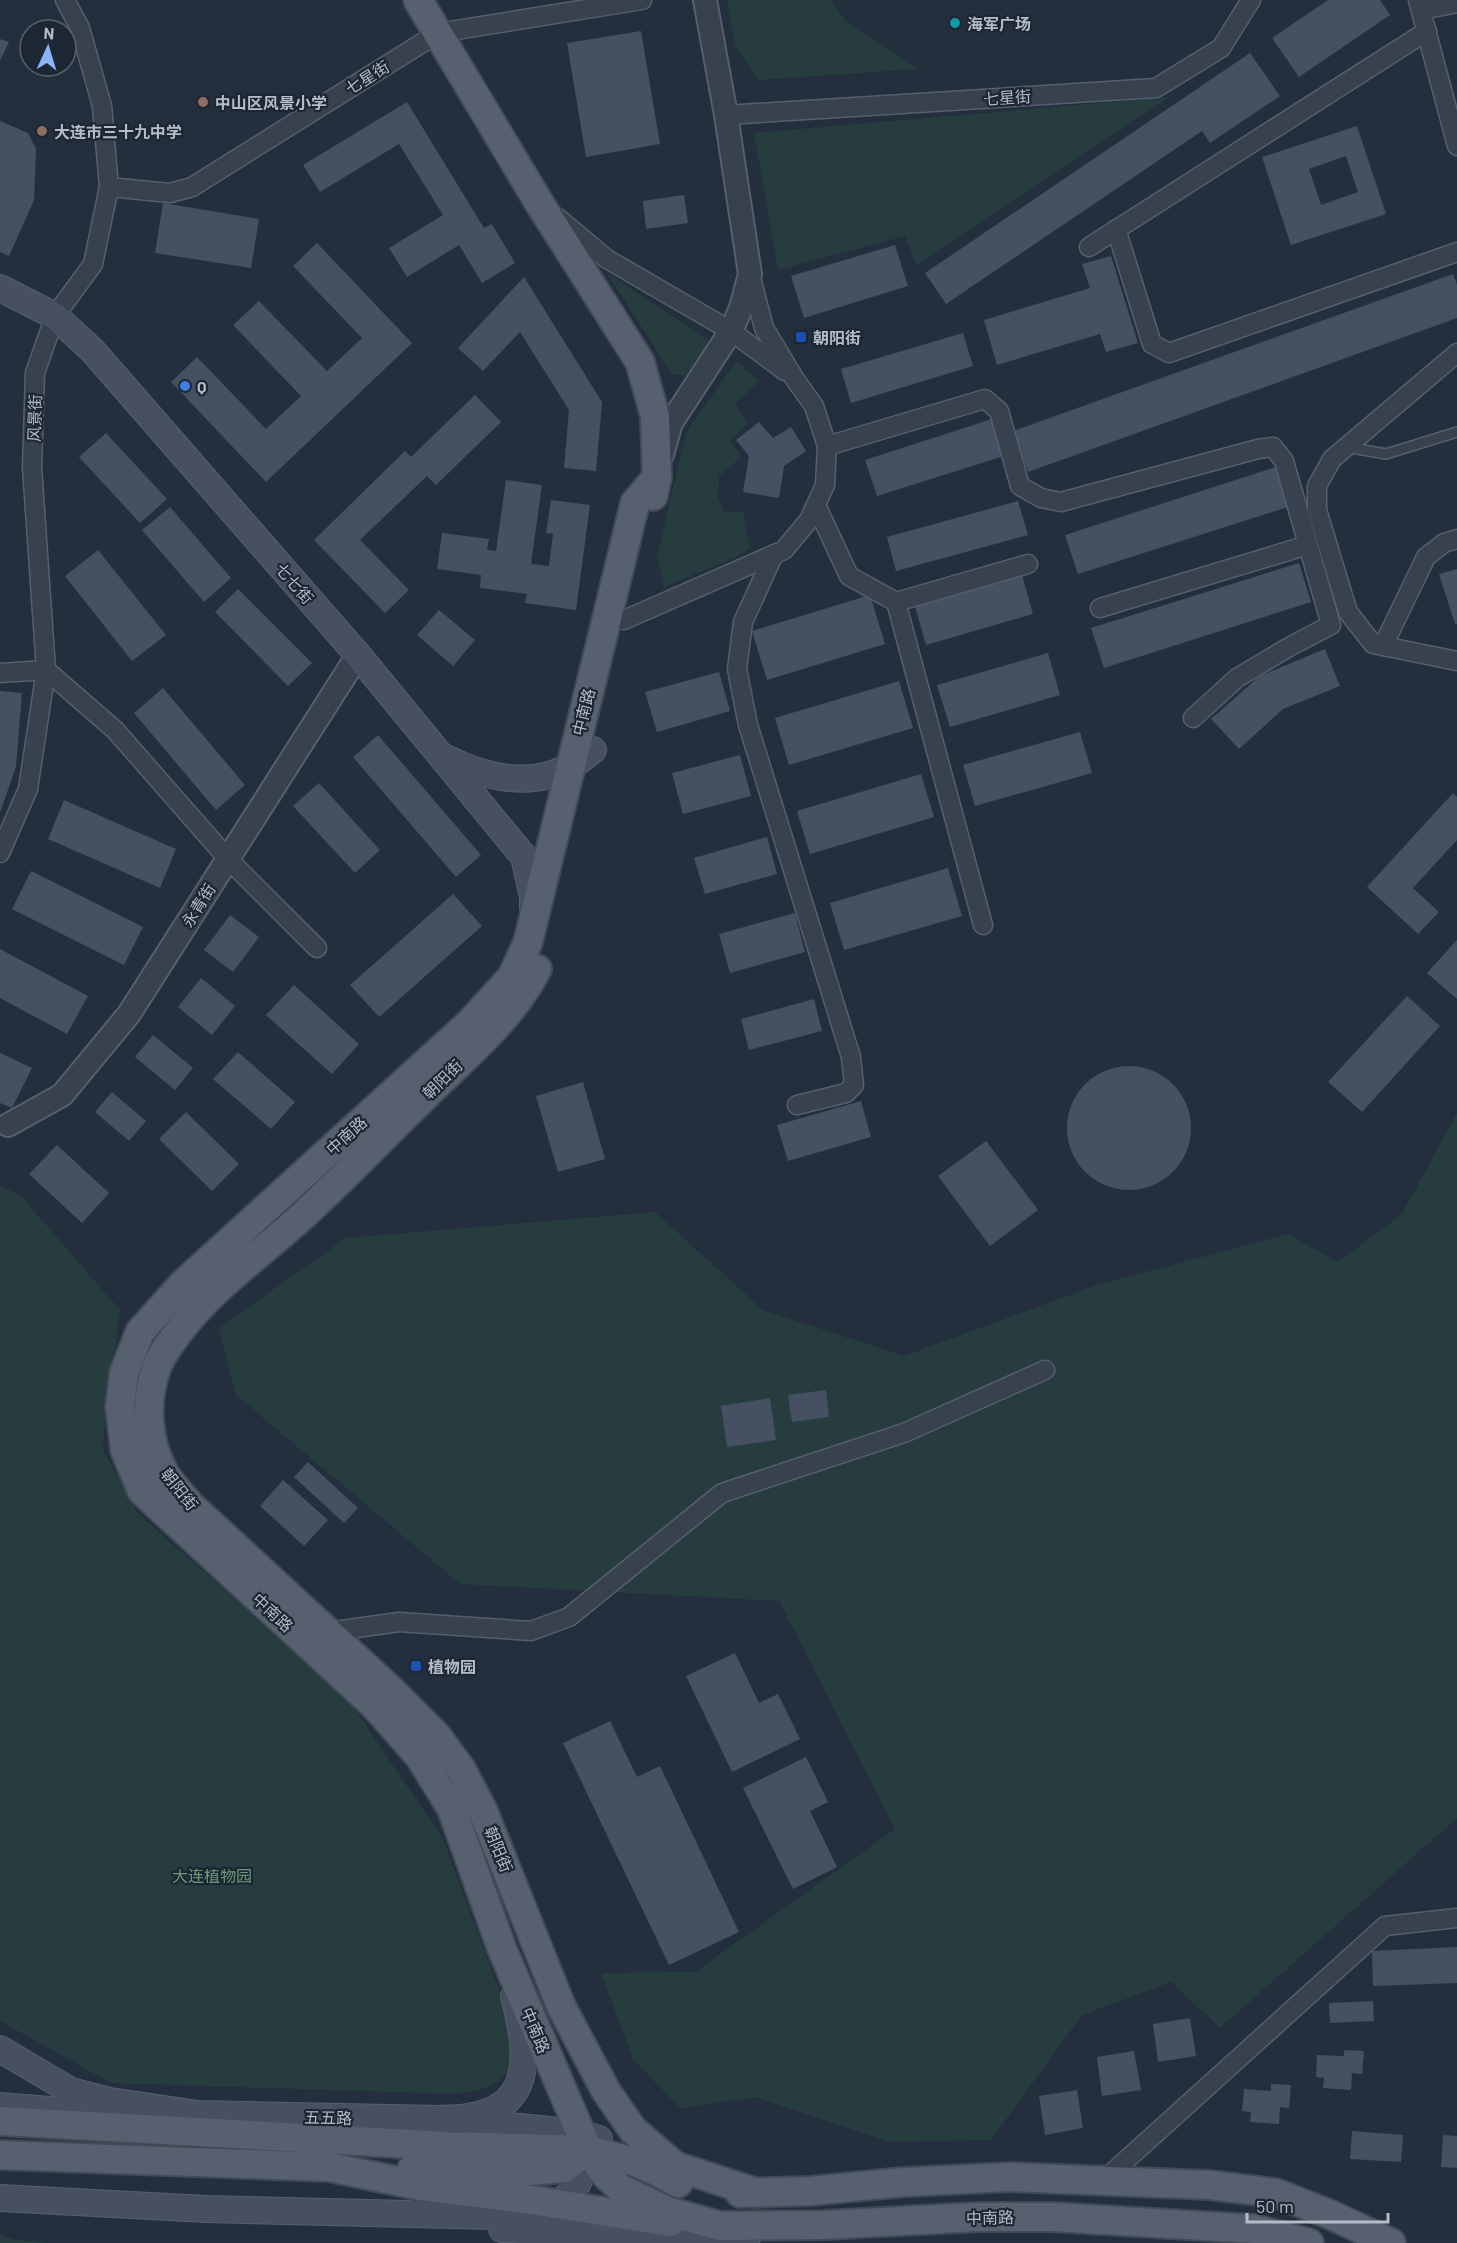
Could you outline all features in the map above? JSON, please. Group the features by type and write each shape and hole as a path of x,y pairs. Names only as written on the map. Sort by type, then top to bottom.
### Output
{"main road":[{"name":"朝阳街","path":"418,0 538,201 640,362 655,416 657,477 543,957 531,981 515,1005 299,1219 215,1289 190,1316 156,1367 149,1395 149,1425 157,1458 166,1476 191,1506 393,1692 436,1735 461,1768 483,1811 561,2006"},
{"name":"七七街","path":"0,288 55,316 92,351 358,656 524,857 533,897 533,920"},
{"name":"中南路","path":"657,477 635,503 528,942 512,977 469,1024 183,1284 140,1332 124,1373 120,1406 125,1450 142,1491 375,1706 420,1757 452,1809 502,1949 586,2140 606,2175 621,2189 667,2211 720,2226 824,2225 978,2217 1053,2217 1254,2229 1309,2243"},
{"path":"440,755 466,768 511,780 538,777 570,767 593,750"},
{"name":"五五路","path":"0,2049 71,2091 110,2101 198,2114 440,2119 468,2117 496,2109 513,2095 524,2071 525,2050 502,1949"},
{"path":"0,2155 329,2167 531,2171 564,2168 593,2127 561,2006"},
{"path":"561,2006 606,2091 633,2130 675,2166 757,2193"},
{"path":"0,2106 108,2115 198,2114"},
{"path":"440,2119 586,2140 656,2171 683,2186 707,2193 810,2191 904,2182 1011,2177 1209,2185 1276,2193 1329,2214 1391,2243"},
{"path":"0,2121 446,2146 586,2140"},
{"path":"206,2209 527,2215 558,2204 574,2190 586,2169 586,2140"},
{"path":"329,2167 421,2186 558,2204 662,2221 720,2226"},
{"path":"4,2197 206,2209 425,2226 717,2239 767,2236 824,2225"}],"street":[{"name":"风景街","path":"0,853 28,789 46,670 32,467 35,373 55,316 93,264 109,187 102,106 80,28 65,0"},
{"name":"七星街","path":"109,187 170,193 192,187 438,33 642,0"},
{"path":"624,620 784,550 809,520 825,485 827,446 814,406 764,328 750,274 726,115 705,0"},
{"name":"七星街","path":"726,115 1156,88 1221,48 1251,0"},
{"path":"1457,3 1420,5 1457,146"},
{"path":"1089,247 1427,31"},
{"path":"538,201 607,260 731,331 794,378"},
{"path":"1116,229 1152,344 1169,353 1457,252"},
{"path":"657,477 670,423 731,331 741,308 750,274"},
{"path":"1457,353 1332,459 1317,486 1317,510 1348,612 1373,644 1457,661"},
{"path":"827,446 986,399 999,411 1020,486 1041,498 1061,502 1272,447 1284,461 1331,625 1237,678 1193,718"},
{"path":"816,505 849,576 896,602 1028,564"},
{"path":"1383,646 1426,557 1444,543 1457,539"},
{"path":"1100,608 1308,545"},
{"path":"774,554 743,622 737,669 748,725 851,1057 854,1085 846,1093 797,1105"},
{"path":"896,602 983,925"},
{"name":"永青街","path":"4,1124 62,1095 129,1014 358,656"},
{"path":"0,673 46,670 115,730 228,859 317,948"},
{"path":"328,1632 399,1622 531,1631 569,1617 722,1493 904,1433 1045,1370"},
{"path":"1103,2181 1385,1926 1457,1918"}],"lane":[{"path":"1346,447 1386,454 1457,432"}],"green space":[{"path":"727,0 830,0 845,20 918,69 758,80 735,46"},
{"path":"1170,97 916,266 905,236 778,270 754,133"},
{"path":"606,272 711,342 686,376 672,374"},
{"path":"736,361 759,381 735,404 748,424 730,439 741,457 719,476 718,499 724,511 743,512 750,548 736,557 664,587 657,556 686,433"},
{"path":"1457,1113 1457,1818 1220,2028 1171,1982 1082,2015 991,2140 890,2142 755,2097 681,2109 633,2059 601,1973 695,1972 895,1829 779,1601 460,1584 236,1395 219,1328 346,1238 655,1212 763,1310 904,1356 1097,1285 1288,1234 1338,1262 1402,1214"},
{"name":"大连植物园","path":"0,1185 21,1196 120,1310 102,1448 137,1512 350,1702 443,1839 511,2022 513,2054 505,2076 497,2083 471,2092 454,2094 111,2083 0,2021"},
{"path":"0,2235 15,2240 48,2243 0,2243"}],"building":[{"path":"1328,0 1380,0 1390,15 1299,77 1272,38"},
{"path":"641,31 660,144 586,157 567,43"},
{"path":"0,39 9,42 0,61"},
{"path":"1250,53 1280,96 1210,143 1202,131 946,304 925,273"},
{"path":"407,102 484,228 492,224 515,263 482,283 459,245 407,277 389,248 443,215 399,144 320,192 303,165"},
{"path":"0,121 28,133 36,149 34,200 9,256 0,252"},
{"path":"1357,126 1386,214 1291,245 1262,157","holes":["1346,156 1358,192 1321,205 1309,169"]},
{"path":"684,195 688,223 646,229 643,201"},
{"path":"163,203 259,219 251,268 155,253"},
{"path":"317,243 412,343 266,482 171,382 197,357 266,429 301,396 233,325 259,301 327,371 362,338 293,266"},
{"path":"895,245 908,286 804,318 791,276"},
{"path":"1111,256 1138,343 1106,352 1100,334 997,365 984,320 1090,288 1082,264"},
{"path":"1453,274 1457,285 1457,318 1028,472 1013,431"},
{"path":"524,277 602,402 596,471 564,468 569,410 520,332 483,371 458,348"},
{"path":"963,333 973,366 851,403 841,369"},
{"path":"475,395 501,422 436,485 427,476 360,540 409,590 385,613 314,540 405,451 411,457"},
{"path":"992,419 1004,456 877,496 865,460"},
{"path":"759,422 773,438 791,427 806,451 784,466 779,498 743,492 749,456 736,440"},
{"path":"106,433 167,499 140,523 79,457"},
{"path":"1276,467 1288,507 1078,574 1065,535"},
{"path":"506,480 542,485 531,564 549,566 553,534 546,533 551,500 590,505 576,610 525,603 527,594 480,588 481,575 437,569 442,533 489,539 487,550 496,551"},
{"path":"1018,501 1028,535 896,571 887,537"},
{"path":"170,507 231,578 204,602 142,530"},
{"path":"98,550 166,635 132,661 65,576"},
{"path":"1299,563 1311,602 1104,668 1091,628"},
{"path":"1457,569 1457,624 1455,624 1439,574"},
{"path":"1022,575 1033,614 926,645 915,606"},
{"path":"238,589 312,663 288,686 215,612"},
{"path":"870,595 885,644 767,680 752,631"},
{"path":"439,610 475,640 453,666 417,635"},
{"path":"1325,649 1340,686 1283,709 1239,749 1211,719 1260,676"},
{"path":"1048,653 1060,695 950,727 937,685"},
{"path":"719,672 730,711 657,732 645,692"},
{"path":"899,681 913,728 789,765 775,718"},
{"path":"163,688 245,785 216,810 134,713"},
{"path":"0,691 22,693 16,766 0,813"},
{"path":"1080,732 1092,773 975,806 963,765"},
{"path":"378,735 481,855 456,877 353,757"},
{"path":"740,755 751,796 683,814 672,773"},
{"path":"921,774 934,817 810,854 797,811"},
{"path":"319,783 380,850 355,873 293,806"},
{"path":"1453,793 1457,797 1457,840 1413,888 1439,912 1418,934 1367,887"},
{"path":"64,800 176,849 160,888 48,839"},
{"path":"767,837 777,874 705,894 694,858"},
{"path":"948,868 962,916 844,950 830,903"},
{"path":"31,871 143,927 124,965 12,909"},
{"path":"453,894 482,926 379,1017 350,985"},
{"path":"795,913 805,952 730,973 719,934"},
{"path":"230,915 259,937 233,972 204,950"},
{"path":"1457,940 1457,999 1427,973"},
{"path":"0,949 88,996 67,1034 0,998"},
{"path":"201,978 235,1006 212,1035 178,1007"},
{"path":"294,985 359,1044 332,1074 266,1015"},
{"path":"1407,996 1440,1026 1362,1112 1328,1082"},
{"path":"814,999 822,1031 749,1050 741,1019"},
{"path":"153,1035 193,1068 175,1090 135,1057"},
{"path":"238,1052 295,1102 271,1129 213,1079"},
{"path":"0,1053 32,1068 12,1108 0,1103"},
{"path":"1129,1066 1153,1071 1173,1084 1186,1104 1191,1128 1186,1152 1173,1172 1153,1185 1129,1190 1105,1185 1085,1172 1072,1152 1067,1128 1072,1104 1085,1084 1105,1071"},
{"path":"583,1082 605,1159 558,1172 536,1096"},
{"path":"112,1092 146,1121 129,1141 95,1112"},
{"path":"861,1101 871,1137 788,1161 777,1125"},
{"path":"186,1112 239,1164 212,1191 159,1139"},
{"path":"986,1141 1038,1210 990,1246 938,1176"},
{"path":"57,1145 109,1193 82,1223 29,1174"},
{"path":"826,1390 829,1417 792,1422 788,1395"},
{"path":"770,1398 776,1440 727,1447 721,1406"},
{"path":"308,1462 358,1508 344,1523 294,1477"},
{"path":"283,1480 328,1520 304,1546 260,1506"},
{"path":"735,1653 759,1703 778,1694 800,1739 732,1772 686,1676"},
{"path":"610,1721 637,1777 660,1766 739,1932 669,1965 563,1743"},
{"path":"806,1757 828,1802 810,1811 837,1867 793,1889 743,1788"},
{"path":"1457,1947 1457,1983 1373,1986 1372,1951"},
{"path":"1373,2001 1374,2021 1330,2023 1329,2003"},
{"path":"1190,2018 1196,2056 1158,2062 1153,2024"},
{"path":"1344,2050 1364,2051 1362,2074 1352,2073 1351,2090 1323,2088 1324,2078 1316,2077 1317,2055 1344,2056"},
{"path":"1134,2051 1141,2090 1102,2096 1097,2057"},
{"path":"1271,2084 1291,2085 1289,2108 1280,2107 1279,2124 1250,2122 1251,2112 1242,2111 1244,2089 1271,2091"},
{"path":"1077,2090 1083,2128 1045,2135 1039,2096"},
{"path":"1352,2131 1403,2135 1401,2162 1350,2159"},
{"path":"1443,2135 1457,2136 1457,2168 1441,2167"}],"place":[{"name":"海军广场","path":"955,23"},
{"name":"中山区风景小学","path":"203,102"},
{"name":"大连市三十九中学","path":"42,131"},
{"name":"朝阳街","path":"801,337"},
{"name":"Q","path":"185,386"},
{"name":"植物园","path":"416,1666"}]}
